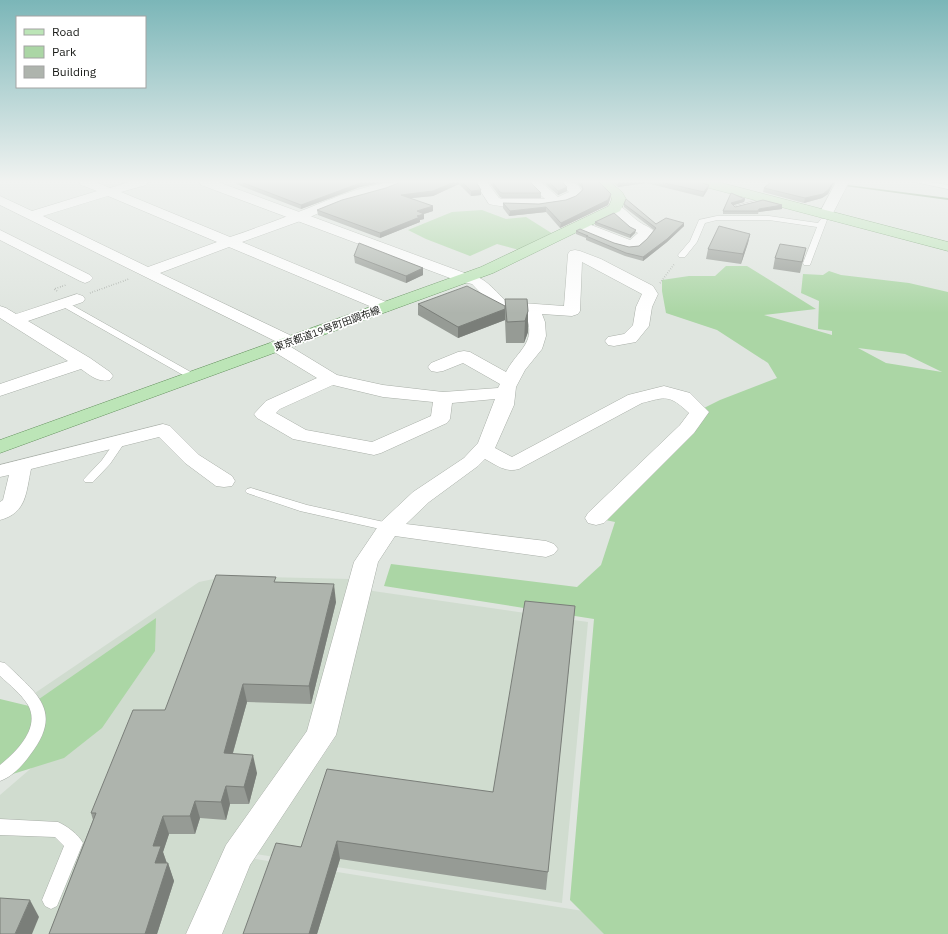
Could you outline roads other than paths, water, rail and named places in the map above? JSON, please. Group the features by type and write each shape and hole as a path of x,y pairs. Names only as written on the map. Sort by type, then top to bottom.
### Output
{"main road":[{"name":"東京都道19号町田調布線","path":"0,447 487,270 581,226"},
{"path":"850,226 948,247"}],"street":[{"path":"54,226 148,272 284,344 331,379 383,391 443,398 508,388"},
{"path":"190,226 385,307"},
{"path":"148,272 274,226"},
{"path":"321,226 464,278 477,281 502,306 572,311 575,254 596,262 647,289 650,294 644,307 641,326 630,338 614,341"},
{"path":"581,226 623,243 633,245 647,232 635,226"},
{"path":"0,234 85,278"},
{"path":"15,320 70,301"},
{"path":"204,934 238,856 321,735 366,562 389,527 421,497 472,462 487,445 497,423 504,405 508,388 517,368 532,349 538,336 537,322 531,309"},
{"path":"0,311 84,362 104,376"},
{"path":"437,367 464,356 508,388"},
{"path":"0,390 84,362"},
{"path":"331,379 273,405 264,414 300,435 374,449 440,419 443,398"},
{"path":"483,450 512,465 635,399 664,392 683,397 700,412 687,429 596,518"},
{"path":"0,471 163,430 192,459 224,481"},
{"path":"0,513 13,503 22,465"},
{"path":"389,527 403,531 546,549"}],"lane":[{"path":"682,255 693,242 700,226"},
{"path":"807,263 822,226"},
{"path":"70,301 193,377"},
{"path":"89,480 106,462 120,442"},
{"path":"251,491 304,508 389,527"},
{"path":"0,667 27,694 36,706 39,719 35,735 22,756 0,774"},
{"path":"0,827 58,830 74,843 51,900"}]}
